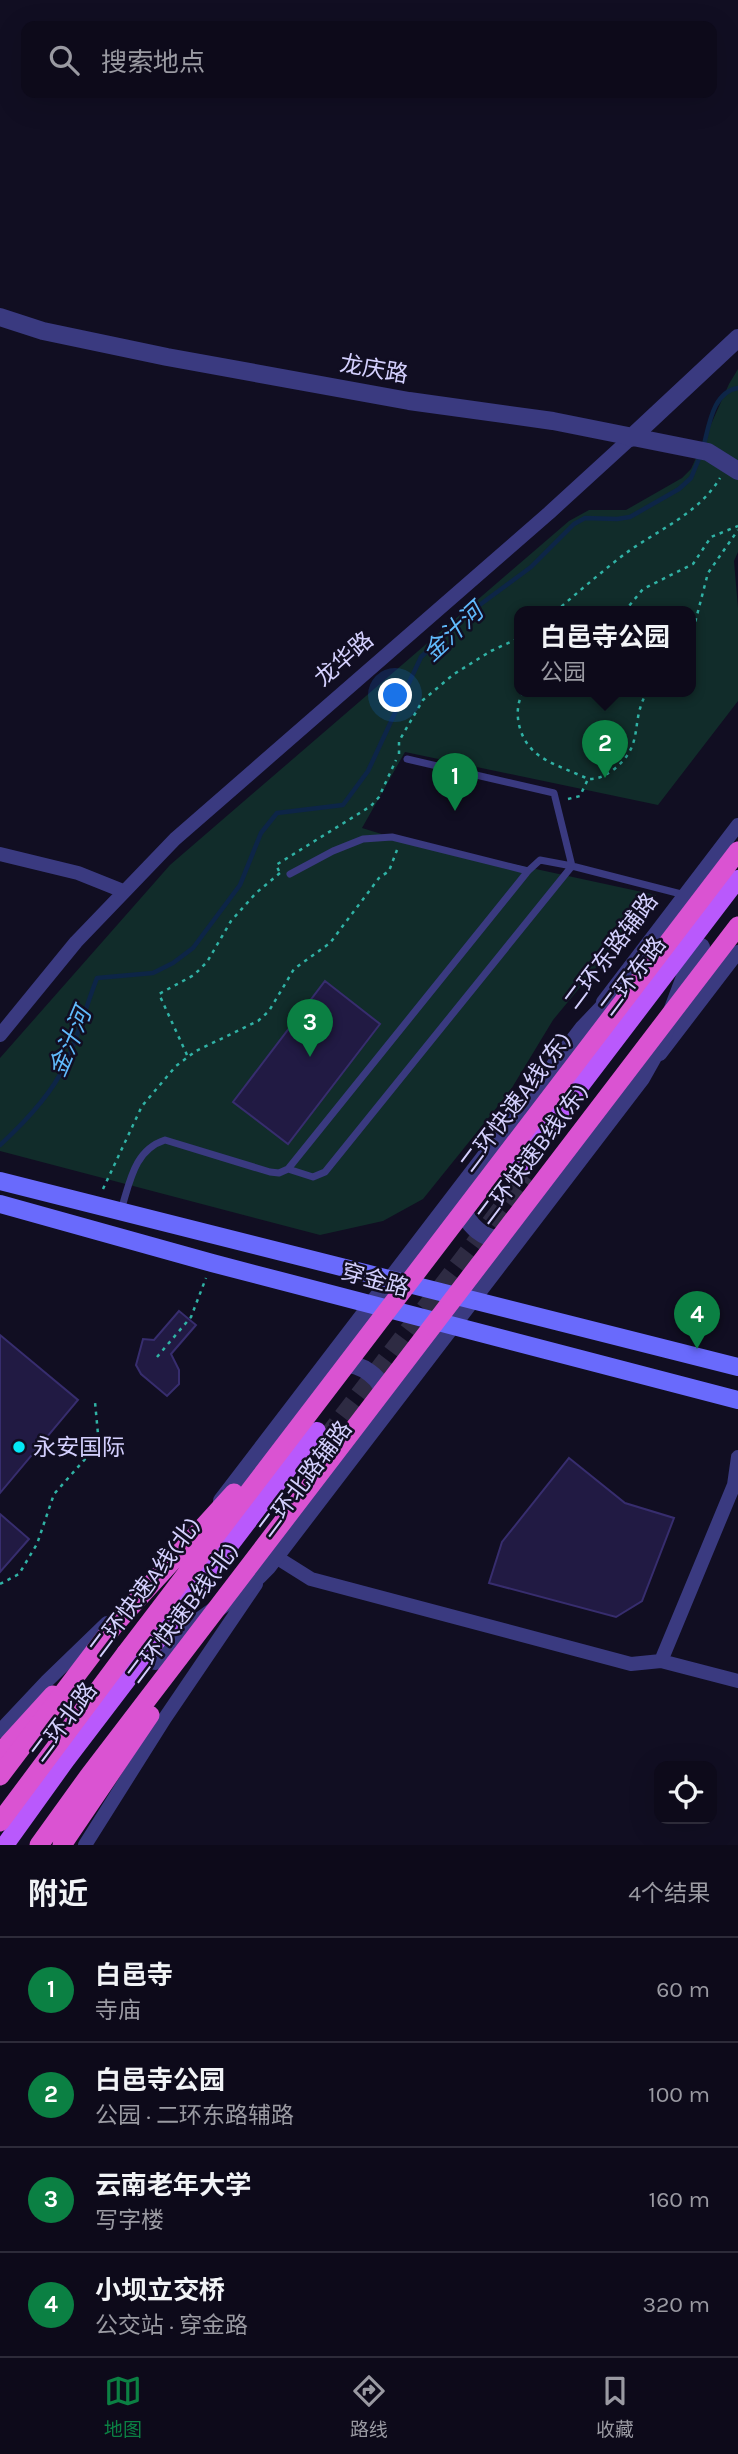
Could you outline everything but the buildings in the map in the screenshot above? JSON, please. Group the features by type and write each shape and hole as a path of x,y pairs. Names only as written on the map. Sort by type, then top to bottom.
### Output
{"highway":[{"name":"二环快速A线(东)","path":"326,1378 738,851"},
{"name":"二环快速B线(东)","path":"373,1417 738,926"},
{"path":"0,1753 105,1637 326,1378"},
{"name":"二环快速A线(北)","path":"0,1822 326,1378"},
{"name":"二环快速B线(北)","path":"39,1845 96,1767 267,1556 373,1417"},
{"path":"62,1845 267,1556"},
{"path":"0,1776 105,1637"}],"main road":[{"name":"二环东路","path":"521,1172 696,944 738,879"},
{"name":"二环东路","path":"696,944 738,898"},
{"name":"穿金路","path":"0,1181 738,1367"},
{"name":"穿金路","path":"0,1204 212,1263 738,1400"},
{"name":"二环北路","path":"5,1845 43,1791 151,1657 321,1434"},
{"name":"二环北路","path":"19,1845 151,1657"}],"street":[{"name":"龙庆路","path":"0,317 43,331 167,357 408,401 553,421 699,451 733,468"},
{"name":"龙华路","path":"0,1035 76,942 175,839 538,522 738,338"},
{"name":"二环东路辅路","path":"326,1378 391,1279 738,825"},
{"path":"0,854 78,873 123,891"},
{"path":"573,1041 611,1001 696,944"},
{"path":"634,1089 659,1046 696,944"},
{"path":"373,1417 453,1326 738,952"},
{"path":"468,1178 461,1193 461,1201 465,1216 474,1228 487,1237 501,1240 516,1237 529,1226"},
{"path":"0,1731 56,1672 173,1559 326,1378 330,1365 344,1363 359,1366 372,1374 382,1385 386,1399 384,1414 373,1417"},
{"path":"662,1661 734,1485 738,1457"},
{"path":"151,1657 157,1634 189,1555 216,1508"},
{"path":"151,1657 241,1593 267,1556 311,1579 631,1664 662,1661 738,1681"},
{"name":"二环北路辅路","path":"85,1845 267,1556"}],"lane":[{"path":"407,759 554,793 572,866"},
{"path":"290,874 333,851 363,839 393,837 528,870"},
{"path":"121,1211 133,1169 140,1156 153,1144 165,1140 270,1171 279,1173 288,1169 528,870 540,860 685,895"},
{"path":"288,1169 313,1177 325,1172 572,866"}],"path":[{"path":"562,606 623,555 697,506 733,468"},
{"path":"629,606 643,589 693,564 711,537 738,528"},
{"path":"696,619 708,573 738,528"},
{"path":"280,873 276,865 371,806 379,797 398,755 399,741 424,700 454,674 514,640"},
{"path":"521,697 517,717 528,745 541,757 588,779 598,779 606,775 628,758 644,697"},
{"path":"556,803 580,796 588,779"},
{"path":"97,1205 111,1168 142,1106 188,1056 258,1021 270,1011 293,969 330,943 379,878 389,871 400,839"},
{"path":"188,1056 159,994 194,975 207,962 231,921 256,893 280,873 290,874"},
{"path":"157,1357 191,1317 212,1263"},
{"path":"0,1584 19,1574 37,1544 54,1494 94,1449 99,1434 95,1402"}],"green space":[{"path":"738,369 738,552 734,561 738,608 738,701 658,805 405,752 362,828 401,840 656,895 553,1020 510,1091 423,1199 383,1221 320,1235 0,1151 0,1058 170,865 569,521 589,510 626,510 682,478 691,469"}],"waterway":[{"name":"金汁河","path":"703,448 717,403 722,396 738,388"},
{"name":"金汁河","path":"0,1145 36,1108 59,1076 74,1044 97,978 153,973 173,963 193,948 240,885 261,833 277,813 343,805 368,771 421,657 466,615 531,567 574,524 585,518 630,517 679,489 691,478 700,456"}],"tunnel":[{"path":"326,1438 526,1176"}],"place":[{"name":"白邑寺公园","path":"605,778"},
{"name":"白邑寺","path":"455,811"},
{"name":"云南老年大学","path":"310,1057"},
{"name":"小坝立交桥","path":"697,1349"},
{"name":"永安国际","path":"19,1447"}]}
